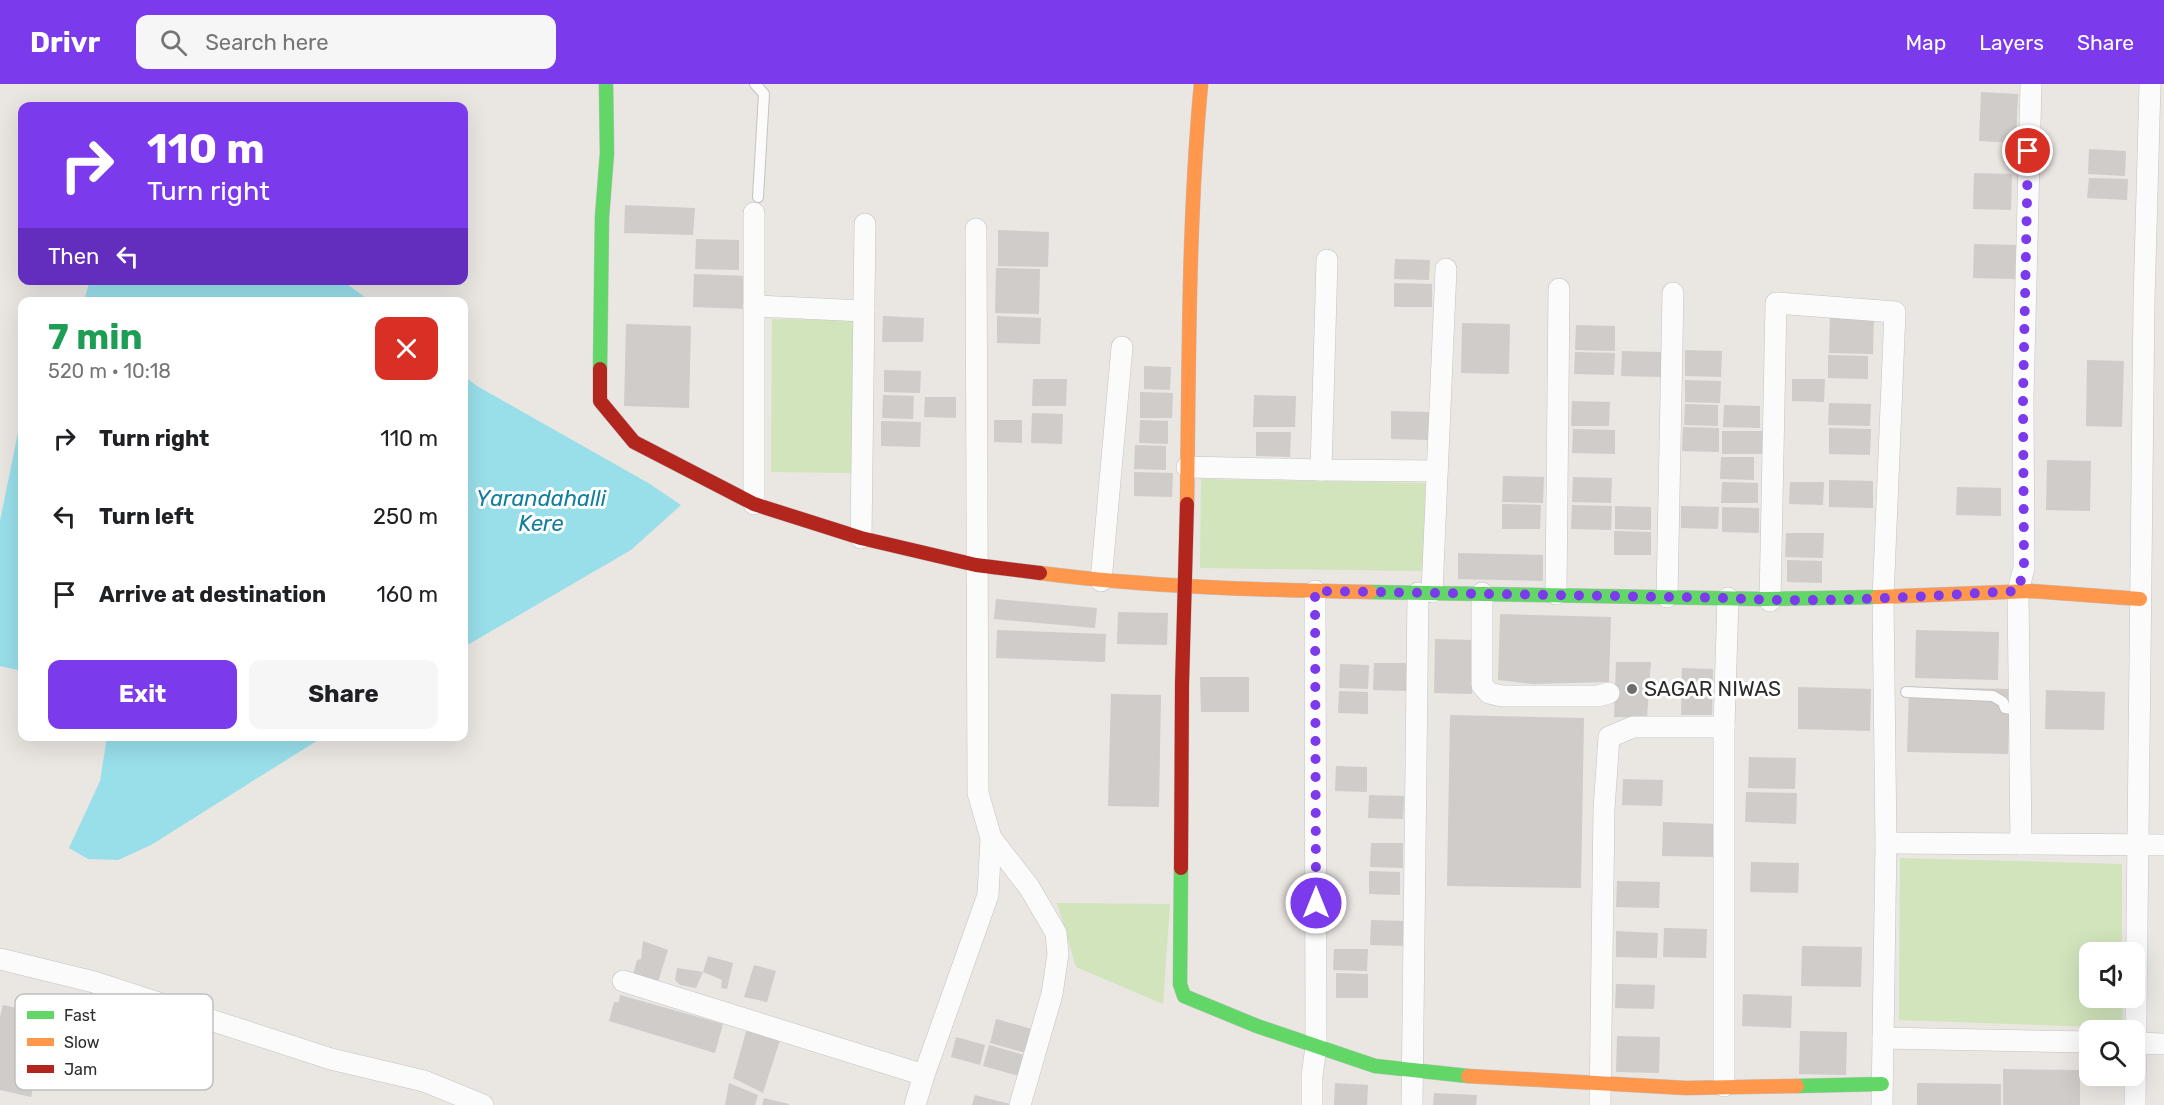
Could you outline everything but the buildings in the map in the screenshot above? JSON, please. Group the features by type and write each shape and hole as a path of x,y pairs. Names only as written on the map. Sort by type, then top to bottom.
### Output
{"street":[{"path":"606,84 607,153 602,218 600,401 634,442 754,504 861,538 976,565 1101,581 1315,591 1556,594 1770,601 2018,591 2140,599"},
{"path":"1201,84 1194,159 1190,251 1186,586 1182,685 1180,984 1184,996 1316,1047 1375,1066 1458,1075 1600,1083 1686,1096 1724,1086 1782,1095 1882,1084"},
{"path":"2021,844 2018,591 2024,568 2023,398 2031,84"},
{"path":"2135,1020 2144,302 2150,84"},
{"path":"754,504 756,205"},
{"path":"861,538 865,224"},
{"path":"915,1105 988,895 991,838 978,793 976,229"},
{"path":"1321,470 1328,260"},
{"path":"1412,1105 1425,593 1437,471 1446,269"},
{"path":"1556,594 1559,290"},
{"path":"1668,597 1673,292"},
{"path":"1770,601 1776,303 1895,312 1883,598 1886,843 1882,1105"},
{"path":"754,306 864,311"},
{"path":"1101,581 1122,347"},
{"path":"1187,467 1437,471"},
{"path":"1312,1105 1312,1076 1316,1047 1315,591"},
{"path":"1482,593 1482,685 1490,693 1502,696 1599,696 1609,693"},
{"path":"1724,1086 1724,727 1728,598"},
{"path":"1600,1105 1604,809 1609,737 1633,727 1724,727"},
{"path":"991,838 1029,887 1056,933 1058,954 1052,994 1020,1105"},
{"path":"1886,843 2164,845"},
{"path":"0,959 94,982 131,994"},
{"path":"623,981 924,1075"},
{"path":"213,1021 331,1059 424,1081 483,1105"},
{"path":"1883,1038 2079,1042"},
{"path":"2145,1043 2164,1044"},
{"path":"2135,1086 2135,1105"}],"lane":[{"path":"755,84 764,94 756,205"},
{"path":"1906,692 1993,696 2002,702 2005,708 2019,710"}],"green space":[{"path":"772,319 856,320 855,473 771,472"},
{"path":"1201,479 1425,483 1424,571 1200,568"},
{"path":"1900,858 2122,864 2122,942 2079,942 2079,1008 2122,1008 2123,1020 2079,1020 2079,1026 1899,1020"},
{"path":"1057,903 1170,904 1163,1004 1076,967"}],"water":[{"path":"89,285 348,285 365,297 85,297"},
{"name":"Yarandahalli Kere","path":"468,379 650,484 681,505 631,550 468,645"},
{"path":"18,433 18,670 0,666 0,521"},
{"path":"106,741 317,741 151,845 118,860 88,859 69,848 100,781"}],"traffic: fast":[{"path":"600,369 602,217 607,153 606,84"},
{"path":"1370,592 1764,599 1877,597"},
{"path":"1181,868 1180,984 1184,996 1257,1026 1375,1066 1468,1076"},
{"path":"1797,1086 1882,1084"}],"traffic: slow":[{"path":"1187,504 1191,242 1201,84"},
{"path":"1040,573 1163,585 1370,592"},
{"path":"1877,597 2031,591 2140,599"},
{"path":"1468,1076 1686,1088 1797,1086"}],"traffic: jam":[{"path":"600,369 600,401 634,442 754,504 861,538 976,565 1040,573"},
{"path":"1181,868 1182,685 1187,504"}],"place":[{"name":"SAGAR NIWAS","path":"1632,689"}],"route":[{"path":"1316,903 1315,591 1556,594 1770,601 2018,591 2024,568 2023,398 2028,151"}]}
